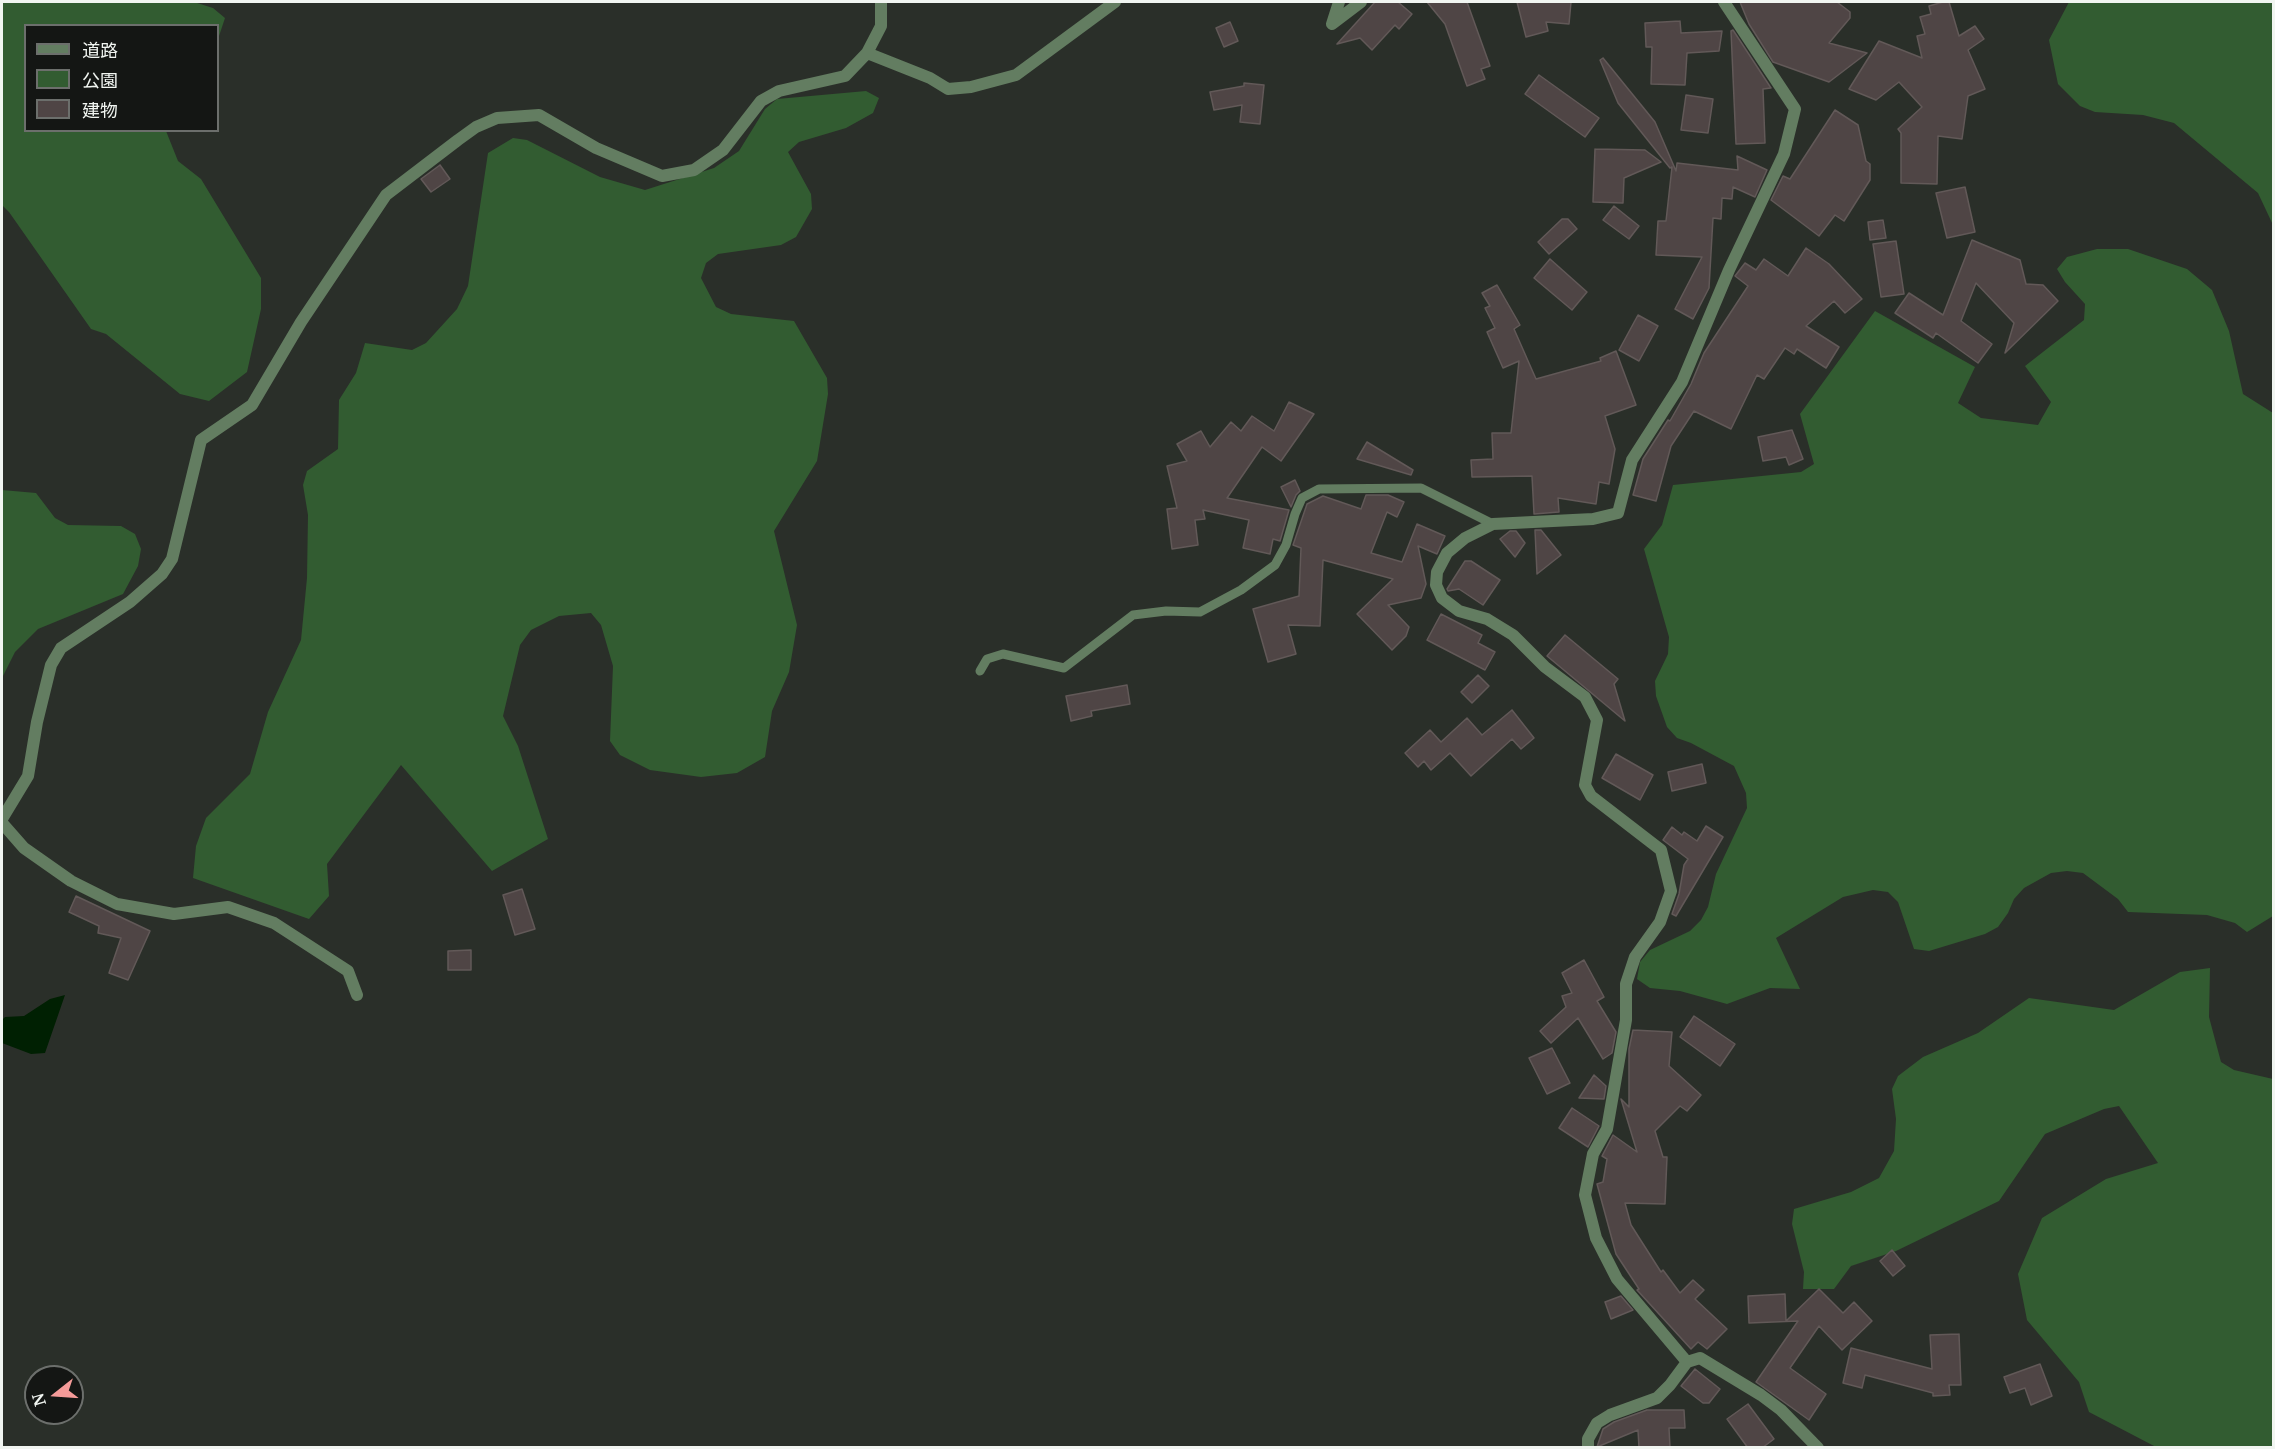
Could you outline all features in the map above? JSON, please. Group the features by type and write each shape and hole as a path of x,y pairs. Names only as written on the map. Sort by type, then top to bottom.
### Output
{"street":[{"path":"357,995 348,971 274,922 228,907 174,914 117,904 71,880 24,848 2,821 28,776 37,722 51,665 61,648 130,602 162,574 172,559 201,440 252,405 301,322 386,195 429,160 476,127 497,118 539,115 596,148 662,176 694,170 723,150 761,101 779,91 845,76 867,53 880,26 881,2"},
{"path":"867,53 930,78 948,89 971,87 1016,75 1115,2"},
{"path":"1339,2 1332,24 1360,2"},
{"path":"1687,1362 1617,1279 1596,1238 1585,1194 1593,1154 1607,1129 1626,1020 1626,984 1635,957 1660,922 1671,891 1661,849 1591,796 1585,785 1598,720 1585,697 1545,667 1513,635 1486,619 1459,611 1442,598 1436,585 1437,572 1447,553 1466,538 1493,524 1593,519 1618,513 1632,460 1682,382 1729,270 1784,154 1795,109 1724,2"},
{"path":"1588,1448 1588,1439 1597,1423 1610,1415 1657,1398 1670,1386 1687,1362 1700,1358 1781,1410 1818,1448"}],"lane":[{"path":"980,671 987,659 1003,654 1064,668 1133,615 1166,611 1200,612 1241,590 1275,565 1286,545 1302,498 1319,489 1421,488 1493,524"}],"green space":[{"path":"2,2 194,2 213,8 225,18 219,36 219,24 24,24 24,132 166,132 178,161 201,179 261,278 261,309 247,372 209,401 180,394 106,334 91,329 2,205"},
{"path":"2069,2 2273,2 2273,225 2258,193 2174,123 2143,115 2095,112 2080,106 2058,84 2049,40"},
{"path":"866,91 879,98 873,113 846,128 799,142 788,152 811,194 812,209 796,237 781,245 718,254 706,263 701,278 716,307 731,314 794,321 827,378 828,394 817,461 774,531 797,625 789,672 772,711 765,757 737,773 701,777 650,770 620,755 610,741 613,666 601,625 591,613 559,616 531,630 520,645 503,716 518,746 548,839 492,871 401,765 327,864 329,896 309,919 193,878 196,846 206,818 250,774 268,712 301,640 307,578 308,515 303,485 307,471 338,449 339,400 356,373 365,343 412,350 426,343 457,309 468,286 488,153 513,138 527,140 600,177 645,190 714,168 739,151 765,109 777,99"},
{"path":"2097,249 2128,249 2187,269 2212,290 2229,331 2243,394 2273,413 2273,916 2247,932 2235,923 2207,915 2128,912 2118,899 2083,873 2067,871 2051,873 2024,888 2014,899 1998,927 1985,934 1929,951 1914,949 1898,902 1888,892 1873,890 1843,897 1776,938 1800,989 1770,988 1727,1004 1680,991 1650,988 1637,979 1640,962 1650,950 1690,931 1701,920 1708,907 1716,874 1747,808 1746,793 1734,766 1677,738 1667,727 1656,696 1655,681 1668,654 1669,637 1644,549 1662,525 1673,485 1801,472 1814,464 1800,414 1875,311 1975,367 1958,403 1981,418 2038,425 2051,402 2025,366 2084,320 2085,304 2065,282 2057,269 2067,257"},
{"path":"2,490 36,493 55,518 68,525 121,526 135,534 141,549 138,566 123,594 38,629 15,652 2,678"},
{"path":"2210,968 2209,1017 2221,1062 2234,1070 2273,1079 2273,1447 2156,1447 2089,1412 2079,1382 2027,1320 2018,1274 2042,1218 2106,1179 2158,1163 2119,1106 2104,1109 2045,1134 1999,1201 1896,1251 1851,1266 1834,1289 1803,1289 1804,1272 1792,1224 1794,1209 1851,1192 1879,1178 1894,1151 1896,1119 1892,1089 1898,1076 1923,1057 1978,1033 2029,998 2114,1010 2180,972"}],"shaded area":[{"path":"65,995 45,1053 31,1054 2,1043 2,1020 5,1017 24,1016 50,999"}],"building":[{"path":"1375,2 1398,2 1412,14 1399,29 1395,25 1372,50 1360,38 1337,44"},
{"path":"1427,2 1467,2 1490,66 1481,69 1485,79 1467,86 1445,24"},
{"path":"1517,2 1571,2 1569,24 1546,22 1548,31 1526,37"},
{"path":"1740,2 1837,2 1850,12 1850,18 1829,43 1867,53 1829,82 1773,62 1749,24"},
{"path":"1949,2 1959,36 1975,26 1984,39 1968,50 1985,89 1968,96 1962,139 1938,136 1937,184 1901,183 1901,133 1898,129 1922,107 1899,82 1876,100 1849,89 1879,41 1922,58 1917,36 1925,34 1920,17 1931,14 1929,6"},
{"path":"1680,21 1681,33 1722,31 1719,51 1687,53 1685,85 1651,84 1652,47 1646,47 1645,23"},
{"path":"1230,22 1238,41 1224,47 1216,28"},
{"path":"1733,30 1771,88 1763,89 1765,143 1736,144 1731,31"},
{"path":"1603,58 1655,122 1676,171 1677,163 1738,170 1737,156 1767,170 1755,197 1733,187 1732,199 1722,198 1721,219 1713,218 1709,288 1693,319 1675,309 1702,257 1656,255 1658,221 1666,221 1672,167 1670,168 1618,103 1600,60"},
{"path":"1539,75 1599,118 1585,137 1525,94"},
{"path":"1244,83 1264,85 1260,124 1240,122 1242,105 1214,110 1210,92 1244,86"},
{"path":"1686,95 1713,99 1708,133 1681,130"},
{"path":"1835,110 1858,125 1866,161 1870,164 1870,180 1844,221 1835,215 1819,236 1771,200 1783,176 1790,179"},
{"path":"1595,149 1645,150 1661,162 1624,178 1623,203 1593,202"},
{"path":"440,165 450,179 431,192 421,179"},
{"path":"1965,187 1975,232 1947,238 1936,193"},
{"path":"1614,206 1639,226 1629,239 1603,220"},
{"path":"1562,219 1568,219 1577,229 1549,254 1538,242"},
{"path":"1883,220 1886,238 1870,240 1868,222"},
{"path":"1972,240 2020,260 2026,284 2043,285 2058,301 2005,353 2014,323 1976,283 1961,321 1992,344 1978,363 1936,333 1933,338 1895,313 1909,293 1943,315"},
{"path":"1896,241 1904,294 1881,297 1873,244"},
{"path":"1806,248 1829,264 1862,299 1845,313 1834,301 1806,326 1839,347 1826,368 1797,349 1794,354 1785,348 1764,379 1757,375 1731,429 1694,411 1671,446 1656,501 1633,495 1643,459 1668,420 1670,421 1691,384 1704,353 1748,286 1735,276 1745,263 1756,270 1764,259 1788,276"},
{"path":"1550,259 1587,292 1572,310 1534,278"},
{"path":"1497,285 1520,325 1514,329 1536,379 1601,361 1600,358 1616,351 1636,405 1605,416 1615,449 1609,484 1599,482 1596,504 1558,498 1559,512 1534,514 1532,476 1472,477 1471,460 1493,459 1492,433 1511,433 1519,361 1503,368 1487,332 1495,328 1485,308 1490,306 1482,293"},
{"path":"1638,315 1658,326 1639,361 1619,350"},
{"path":"1289,402 1314,414 1281,461 1262,447 1227,498 1289,510 1280,541 1273,539 1270,554 1243,548 1249,520 1203,510 1205,519 1195,520 1198,545 1172,549 1167,509 1177,508 1167,466 1187,461 1177,444 1201,431 1210,447 1231,422 1241,431 1252,416 1274,431"},
{"path":"1792,430 1803,459 1789,465 1786,457 1763,461 1758,437"},
{"path":"1367,442 1413,470 1411,475 1357,459"},
{"path":"1295,480 1300,491 1291,507 1281,487"},
{"path":"1366,495 1388,495 1404,502 1397,517 1387,512 1371,553 1402,562 1417,524 1445,536 1437,554 1418,546 1426,584 1421,598 1388,605 1409,627 1406,636 1392,650 1357,614 1393,579 1323,560 1320,626 1288,625 1296,654 1268,662 1253,609 1299,596 1301,548 1293,545 1307,504 1323,496 1361,509"},
{"path":"1535,530 1541,530 1561,555 1537,574"},
{"path":"1510,531 1516,531 1525,543 1515,557 1500,539"},
{"path":"1465,561 1471,561 1500,580 1483,605 1459,589 1448,591 1447,589"},
{"path":"1441,614 1482,635 1478,643 1495,652 1485,670 1427,640"},
{"path":"1565,635 1618,679 1614,684 1625,721 1547,656"},
{"path":"1478,675 1489,686 1472,703 1461,692"},
{"path":"1127,685 1130,704 1091,711 1092,716 1071,721 1066,696"},
{"path":"1512,710 1534,738 1521,749 1512,739 1471,776 1450,753 1431,770 1424,761 1418,767 1405,753 1430,730 1441,742 1467,718 1482,735"},
{"path":"1616,754 1653,775 1640,800 1602,778"},
{"path":"1702,764 1706,783 1672,791 1668,772"},
{"path":"1706,826 1723,837 1676,916 1672,914 1679,894 1684,865 1688,859 1663,840 1672,827 1682,835 1684,832 1697,841"},
{"path":"522,889 535,929 515,935 503,895"},
{"path":"76,896 150,931 128,980 109,973 121,938 98,933 99,926 69,912"},
{"path":"471,950 471,970 448,970 448,951"},
{"path":"1584,960 1604,997 1597,1001 1616,1032 1612,1053 1603,1059 1578,1018 1551,1043 1540,1031 1566,1007 1562,996 1572,993 1562,973"},
{"path":"1694,1016 1735,1044 1720,1066 1680,1037"},
{"path":"1633,1030 1672,1032 1669,1066 1701,1095 1687,1111 1680,1106 1655,1131 1663,1157 1667,1157 1665,1204 1625,1203 1631,1225 1661,1272 1663,1270 1680,1293 1693,1280 1704,1290 1695,1299 1727,1329 1707,1349 1698,1342 1691,1349 1637,1290 1639,1289 1616,1254 1597,1184 1603,1182 1607,1159 1602,1156 1613,1135 1637,1152 1621,1099 1629,1107 1629,1049"},
{"path":"1552,1048 1570,1083 1547,1094 1529,1058"},
{"path":"1594,1075 1606,1086 1604,1099 1579,1098"},
{"path":"1572,1108 1599,1126 1588,1147 1559,1128"},
{"path":"1892,1250 1905,1266 1893,1276 1880,1261"},
{"path":"1819,1289 1843,1313 1854,1302 1872,1321 1842,1350 1819,1326 1790,1368 1826,1394 1809,1420 1756,1382 1798,1321 1749,1323 1748,1296 1785,1294 1786,1321"},
{"path":"1621,1296 1633,1310 1611,1319 1605,1302"},
{"path":"1959,1334 1961,1385 1949,1385 1950,1395 1933,1396 1933,1393 1865,1375 1862,1388 1843,1383 1851,1348 1932,1369 1930,1335"},
{"path":"2040,1364 2052,1396 2031,1405 2025,1388 2010,1393 2004,1377"},
{"path":"1695,1369 1720,1389 1709,1403 1703,1403 1681,1386"},
{"path":"1748,1404 1774,1439 1762,1448 1748,1448 1727,1419"},
{"path":"1647,1410 1684,1410 1685,1428 1669,1428 1670,1448 1639,1448 1638,1430 1597,1447 1603,1429 1614,1422"}]}
